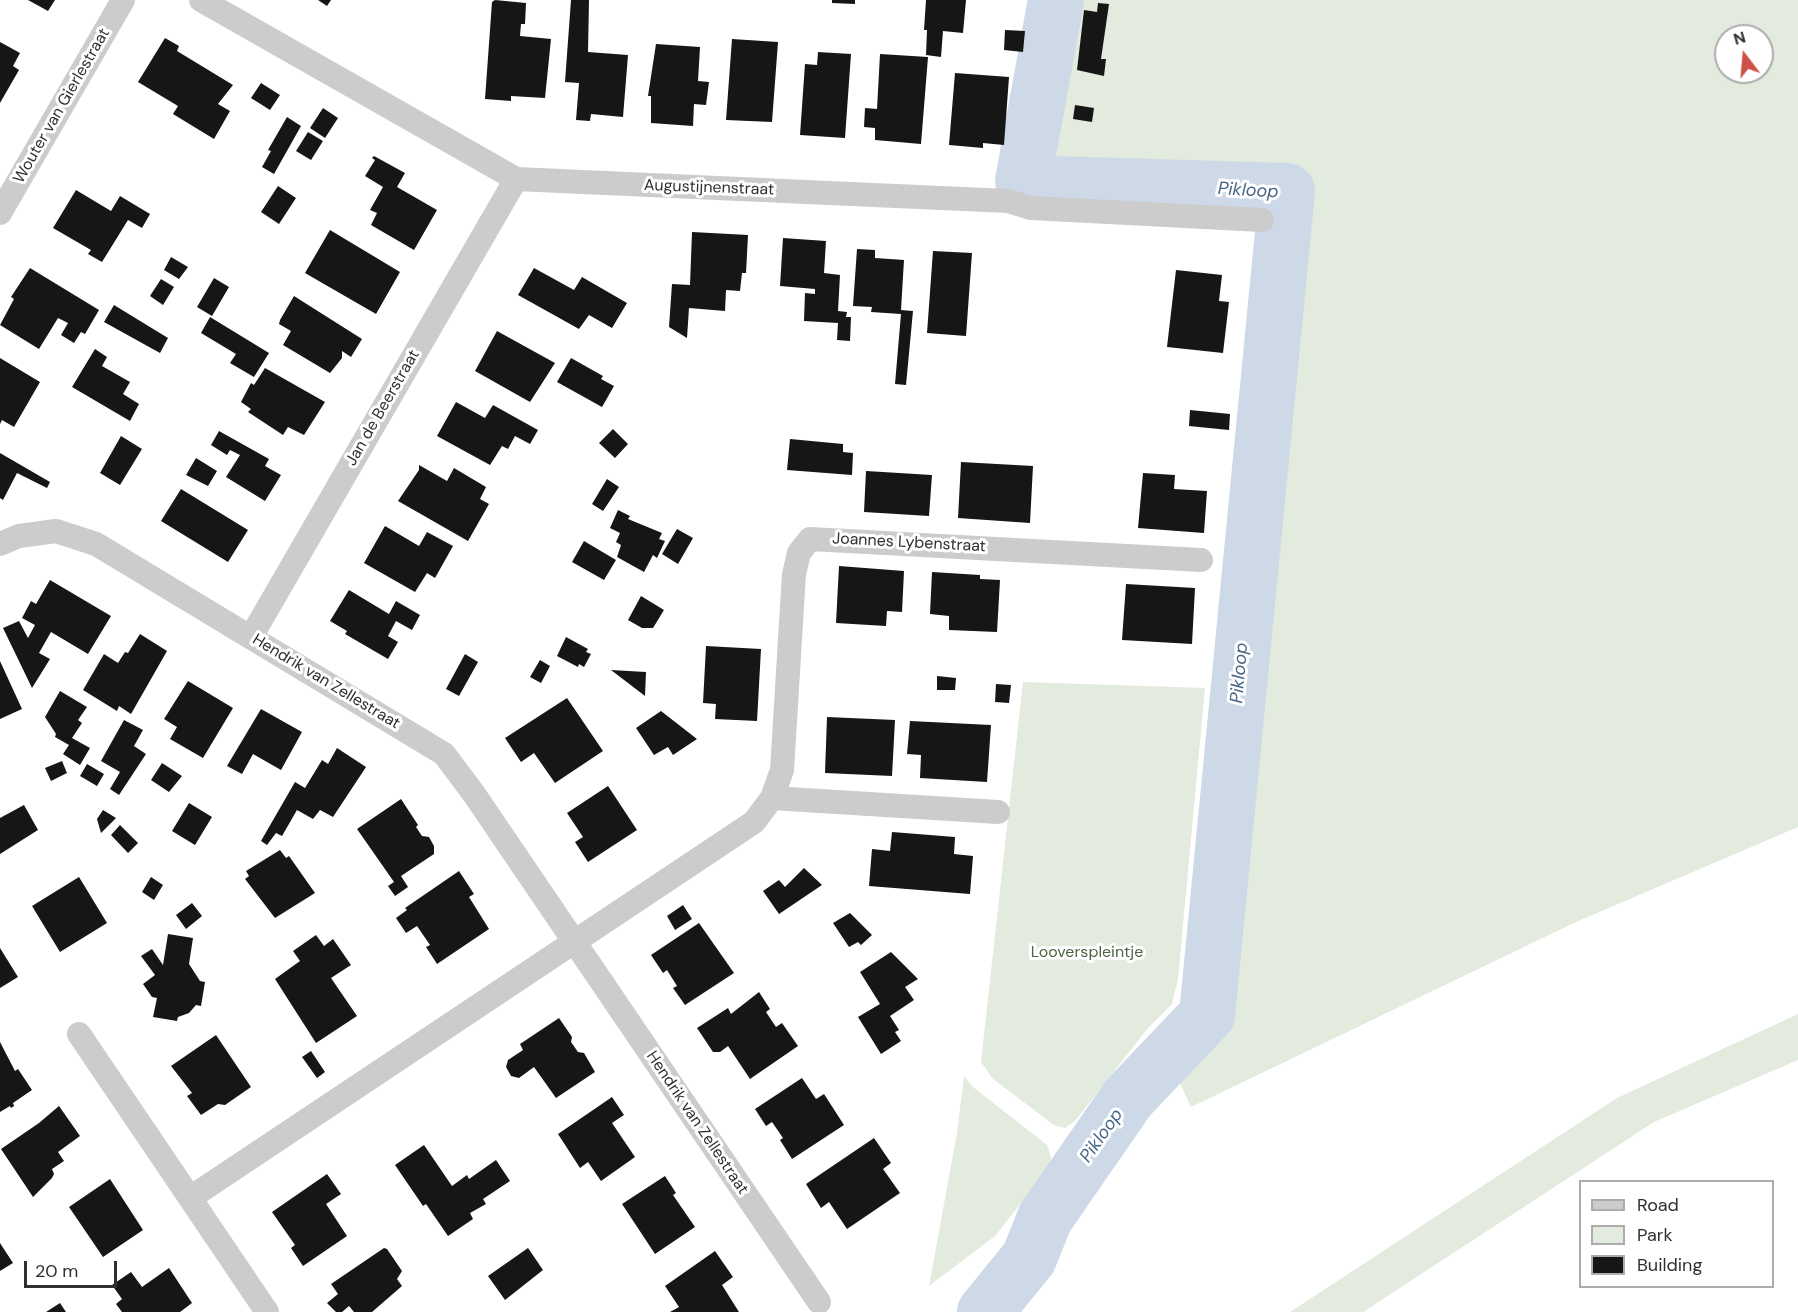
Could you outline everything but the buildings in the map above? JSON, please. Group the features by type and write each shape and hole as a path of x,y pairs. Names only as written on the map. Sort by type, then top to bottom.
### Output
{"street":[{"name":"Wouter van Gierlestraat","path":"0,213 123,0"},
{"name":"Augustijnenstraat","path":"201,0 516,179 1008,201 1030,208 1262,220"},
{"name":"Jan de Beerstraat","path":"251,637 516,179"},
{"name":"Hendrik van Zellestraat","path":"0,544 19,536 56,531 96,544 444,754 474,794 819,1302"},
{"name":"Joannes Lybenstraat","path":"576,944 754,822 772,798 782,770 794,574 799,553 810,539 1201,560"},
{"path":"772,798 998,812"},
{"path":"190,1198 576,944"},
{"path":"79,1034 267,1312"}],"green space":[{"path":"1084,0 1798,0 1798,827 1576,922 1191,1107 1170,1062 1207,1015 1294,202 1049,191"},
{"name":"Looverspleintje","path":"1023,682 1205,688 1178,979 1172,1004 1148,1028 1075,1121 1065,1128 1054,1125 993,1079 981,1062"},
{"path":"1798,1014 1798,1060 1654,1122 1363,1312 1290,1312 1617,1098"},
{"path":"964,1076 973,1087 1047,1145 1051,1157 1048,1169 995,1236 929,1286 957,1133"}],"waterway":[{"name":"Pikloop","path":"1027,181 1023,181 1056,0"},
{"name":"Pikloop","path":"985,1312 1029,1258 1045,1218 1128,1098 1207,1015 1287,191 1054,184"}]}
